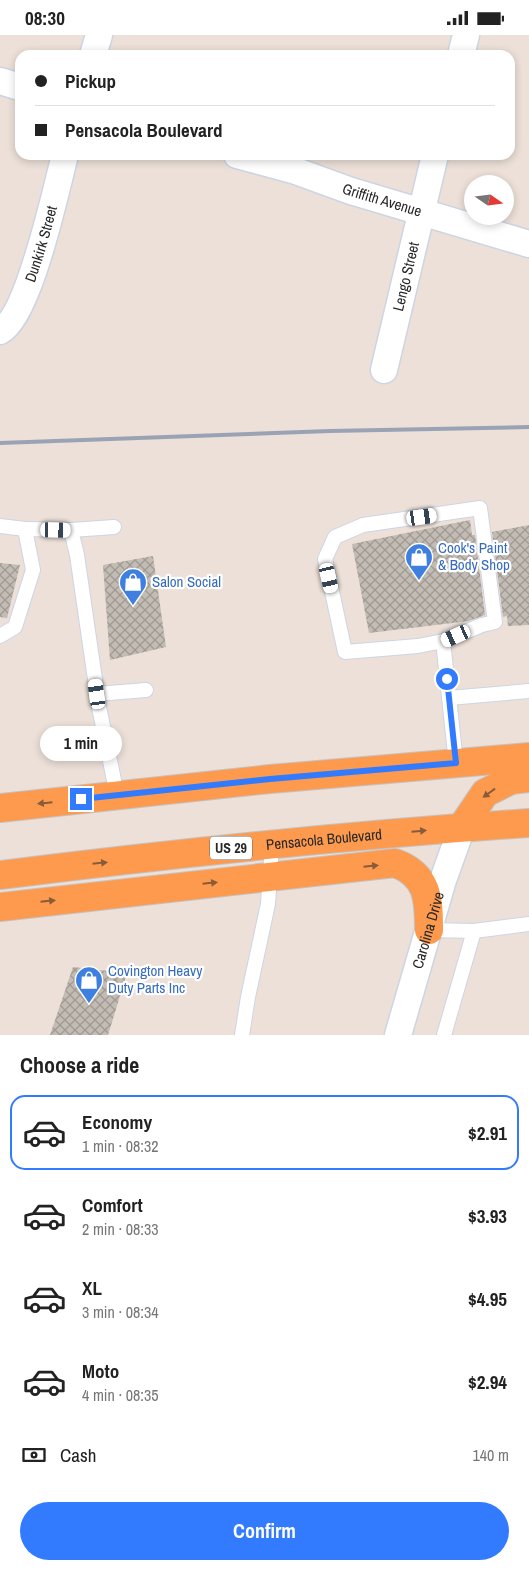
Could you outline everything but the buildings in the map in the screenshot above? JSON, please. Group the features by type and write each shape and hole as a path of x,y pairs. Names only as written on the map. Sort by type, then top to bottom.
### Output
{"highway":[{"path":"0,808 270,779 529,757"},
{"path":"462,827 485,793 511,780 529,778"},
{"name":"Pensacola Boulevard","path":"0,875 272,844 529,823"},
{"path":"0,907 395,863 407,867 422,883 429,903 429,930"}],"street":[{"path":"94,50 99,35"},
{"path":"462,50 466,35"},
{"path":"0,81 15,86"},
{"name":"Dunkirk Street","path":"2,330 14,318 26,294 64,160"},
{"name":"Griffith Avenue","path":"255,160 296,171 351,191 529,244"},
{"name":"Lengo Street","path":"384,370 435,160"},
{"name":"Carolina Drive","path":"398,1035 443,881 462,827"}],"lane":[{"path":"480,508 495,622 482,625 443,641 418,646 345,652 325,559 335,537 363,525 480,508"},
{"path":"0,526 25,529 71,530 114,527"},
{"path":"0,636 15,627 33,570 25,529"},
{"path":"71,530 77,555 97,694 117,795"},
{"path":"443,641 456,763"},
{"path":"97,694 146,689"},
{"path":"449,698 529,691"},
{"path":"242,1035 268,903 272,844"},
{"path":"429,930 474,931 529,924"},
{"path":"444,1035 474,931"}],"railway":[{"path":"0,443 330,431 529,427"}],"place":[{"name":"Cook's Paint & Body Shop","path":"419,581"},
{"name":"Salon Social","path":"133,606"},
{"name":"Covington Heavy Duty Parts Inc","path":"89,1004"}],"route":[{"path":"81,799 270,779 456,763 447,679"}]}
